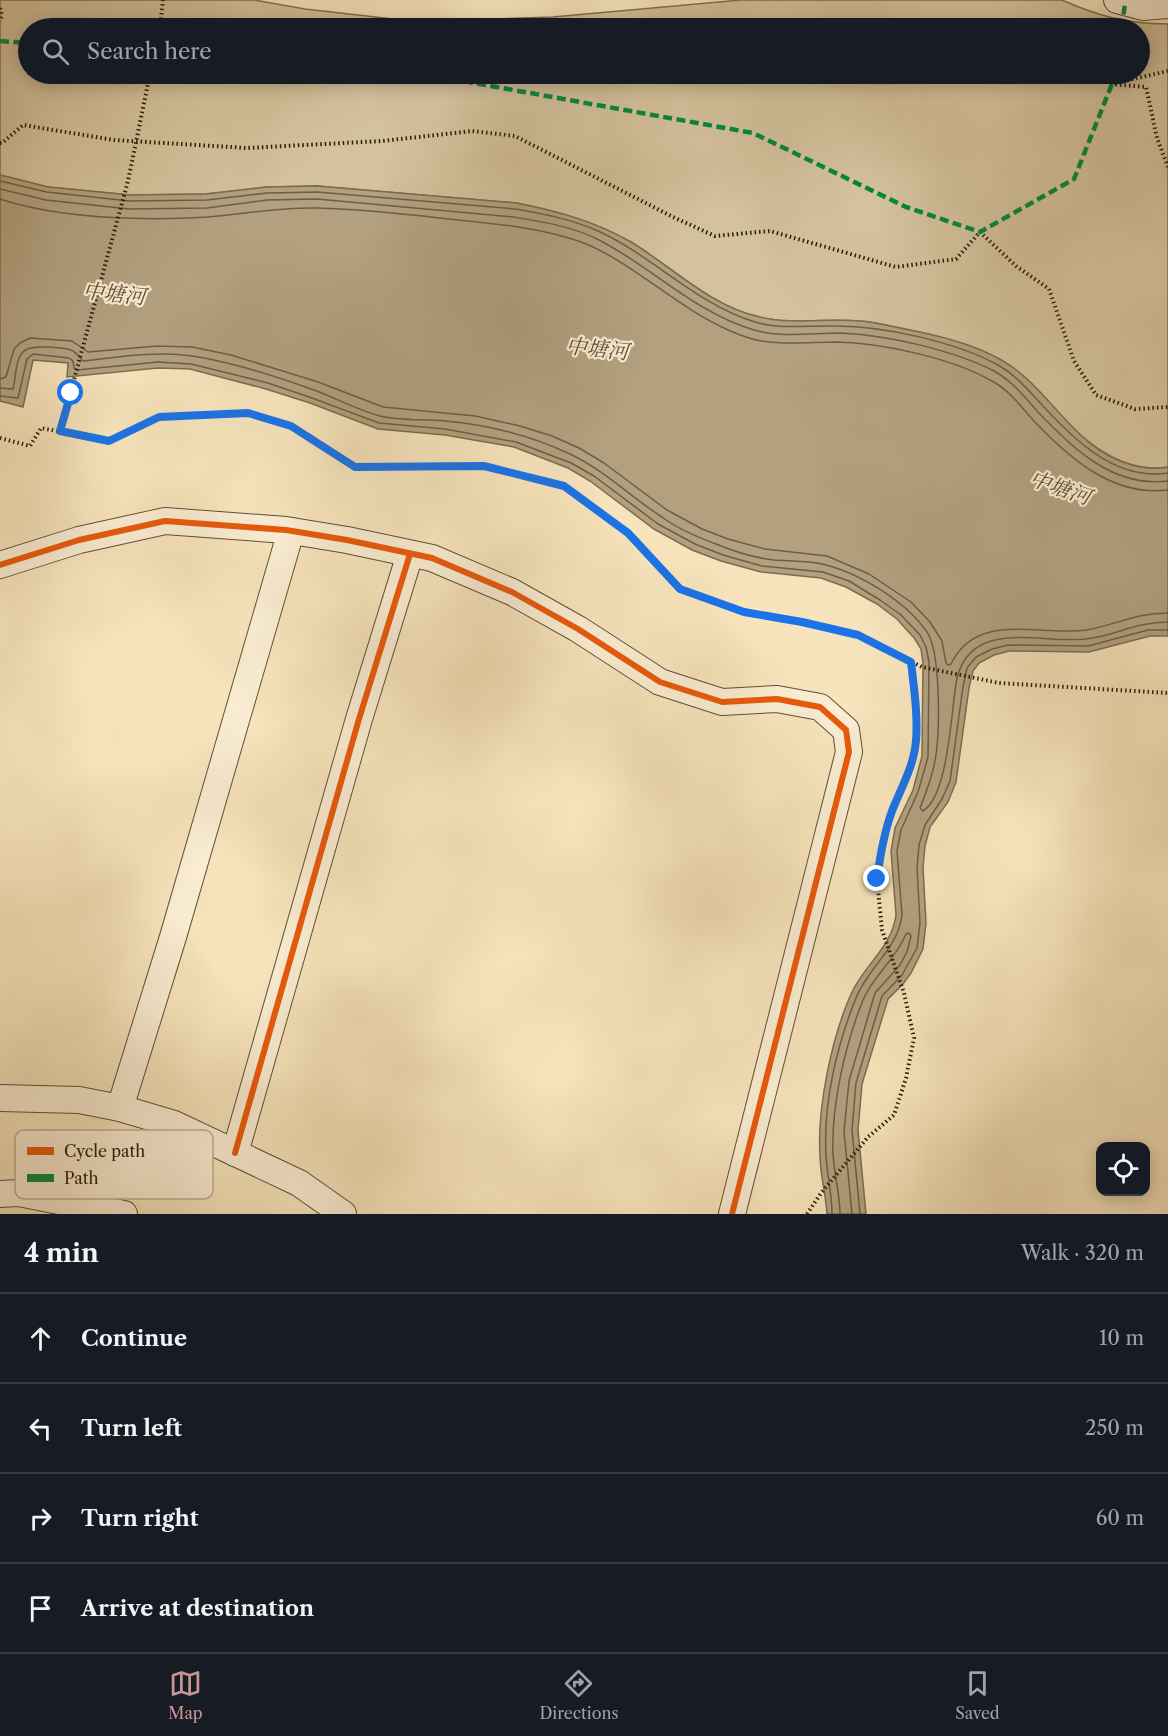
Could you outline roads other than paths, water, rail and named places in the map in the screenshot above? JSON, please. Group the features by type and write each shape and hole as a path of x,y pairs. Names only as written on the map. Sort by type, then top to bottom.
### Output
{"street":[{"path":"1117,0 1143,7 1168,5"},
{"path":"0,565 79,540 165,521 291,531 432,558 512,592 578,629 660,682 722,702 777,699 820,707 846,729 849,752 732,1214"},
{"path":"120,1108 173,937 291,531"},
{"path":"235,1153 359,719 410,554"},
{"path":"0,1098 78,1100 120,1108 187,1130"},
{"path":"213,1143 299,1183 343,1214"},
{"path":"0,1194 15,1193"},
{"path":"49,1199 124,1214"}],"water":[{"name":"中塘河","path":"0,175 48,187 130,195 206,194 266,187 317,186 516,203 546,210 589,223 631,242 692,285 725,305 742,312 784,321 868,322 937,336 991,354 1020,373 1078,433 1094,446 1132,465 1168,467 1168,636 1150,636 1089,652 1009,651 994,655 979,663 973,671 956,782 948,802 930,827 925,846 923,867 926,923 923,949 911,973 888,999 862,1084 858,1130 866,1214 827,1214 820,1162 821,1116 827,1073 844,1011 857,984 889,937 896,915 891,851 895,828 913,790 922,756 923,663 921,649 915,639 897,619 877,604 846,587 821,578 761,572 692,550 654,529 590,481 568,468 514,447 445,435 378,429 310,403 190,369 158,368 67,377 68,363 33,360 23,407 0,401"}]}
